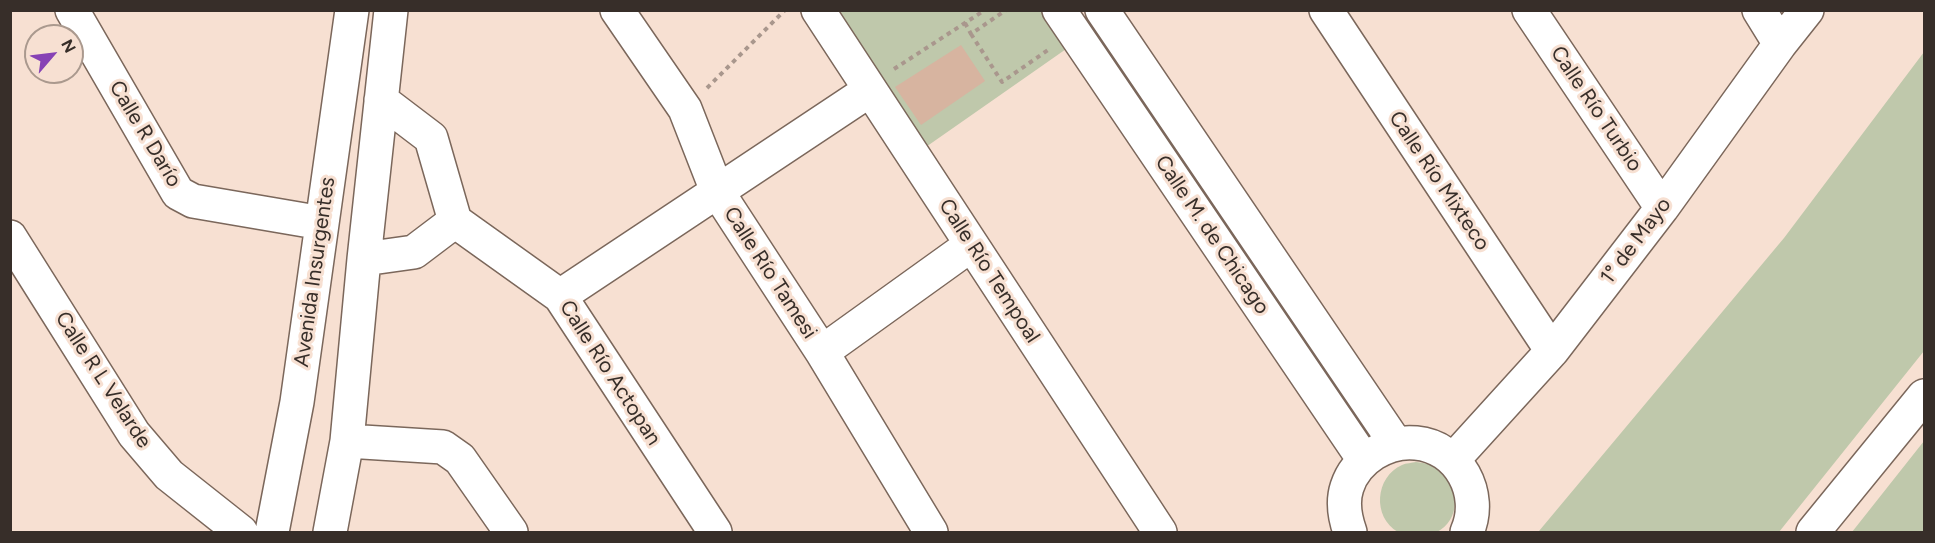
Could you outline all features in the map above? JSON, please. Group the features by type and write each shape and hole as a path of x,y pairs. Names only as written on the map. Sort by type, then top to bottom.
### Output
{"street":[{"name":"Calle R Darío","path":"72,10 178,193 193,201 322,223"},
{"name":"Avenida Insurgentes","path":"272,532 297,402 352,10"},
{"path":"330,532 347,441 391,10"},
{"name":"Calle Río Tamesi","path":"617,10 685,110 717,191 822,352 931,532"},
{"name":"Calle Río Tempoal","path":"818,10 878,82 971,245 1160,532"},
{"name":"Calle M. de Chicago","path":"1102,10 1396,444"},
{"name":"Calle Río Mixteco","path":"1326,10 1552,351"},
{"name":"Calle Río Turbio","path":"1529,10 1662,208"},
{"path":"1759,10 1780,44"},
{"name":"1° de Mayo","path":"1453,460 1552,351 1662,208 1807,10"},
{"name":"Calle M. de Chicago","path":"1067,21 1364,460"},
{"path":"560,296 878,82"},
{"path":"364,259 414,252 455,221 431,138 381,100"},
{"name":"Calle Río Actopan","path":"455,221 560,296 715,532"},
{"name":"Calle R L Velarde","path":"10,237 134,434 170,475 241,532"},
{"path":"822,352 971,245"},
{"path":"1813,532 1924,396"},
{"path":"347,441 443,447 460,459 511,532"},
{"path":"1350,532 1346,519 1347,487 1364,460 1379,450 1396,444 1416,443 1436,448 1453,460 1462,471 1471,490 1473,530"}],"path":[{"path":"685,110 785,10"},
{"path":"878,82 985,10"},
{"path":"971,34 1006,10"},
{"path":"965,23 1002,82 1067,21"}],"green space":[{"path":"817,11 1059,11 1079,40 913,156"},
{"path":"1924,52 1924,351 1779,532 1539,531 1784,238"},
{"path":"1924,441 1924,532 1852,532"},
{"path":"1416,462 1430,465 1443,472 1449,479 1455,495 1450,520 1437,532 1398,532 1384,517 1381,507 1380,497 1386,478 1402,465"}],"building":[{"path":"961,45 985,81 921,125 895,87"}]}
